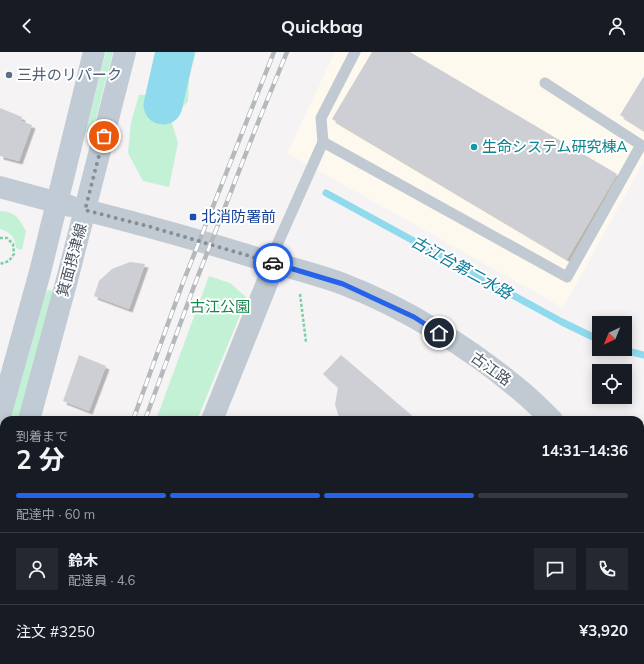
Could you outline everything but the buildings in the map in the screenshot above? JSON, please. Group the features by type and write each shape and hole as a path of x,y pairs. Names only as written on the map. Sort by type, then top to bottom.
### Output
{"main road":[{"name":"箕面摂津線","path":"0,416 40,272 94,52"},
{"name":"箕面摂津線","path":"29,416 85,210 125,52"},
{"path":"0,187 85,210"}],"street":[{"name":"古江路","path":"85,210 151,227 343,284 414,317 452,340 522,391 548,416"},
{"path":"214,416 267,283 273,262"}],"lane":[{"path":"273,262 277,246 323,142 321,118 355,52"},
{"path":"323,142 567,277 641,145 545,83"}],"path":[{"path":"0,238 7,238 13,244 14,254 9,261 0,264"},
{"path":"300,294 306,342"}],"shaded area":[{"path":"335,52 644,52 644,161 563,308 287,153"}],"green space":[{"path":"106,52 113,52 93,130 90,133 86,130"},
{"path":"176,52 196,52 189,78 188,101 171,120 178,143 169,187 143,181 128,153 131,122 139,95 160,94"},
{"path":"0,211 9,212 16,216 24,227 26,231 22,250 16,248 15,241 10,233 0,229"},
{"name":"古江公園","path":"209,276 230,283 247,298 199,416 157,416"},
{"path":"51,290 54,293 19,416 11,416 46,291"}],"waterway":[{"path":"163,105 175,52"},
{"name":"古江台第二水路","path":"326,193 562,322 592,337"},
{"name":"古江台第二水路","path":"632,352 644,355"}],"railway":[{"path":"134,416 182,285 274,52"},
{"path":"146,416 193,289 287,52"}],"way so far":[{"path":"104,136 85,210 151,227 273,263"}],"place":[{"name":"三井のリパーク","path":"9,75"},
{"name":"生命システム研究棟A","path":"474,147"},
{"name":"北消防署前","path":"193,217"}],"route":[{"path":"273,263 343,284 414,317 439,333"}]}
